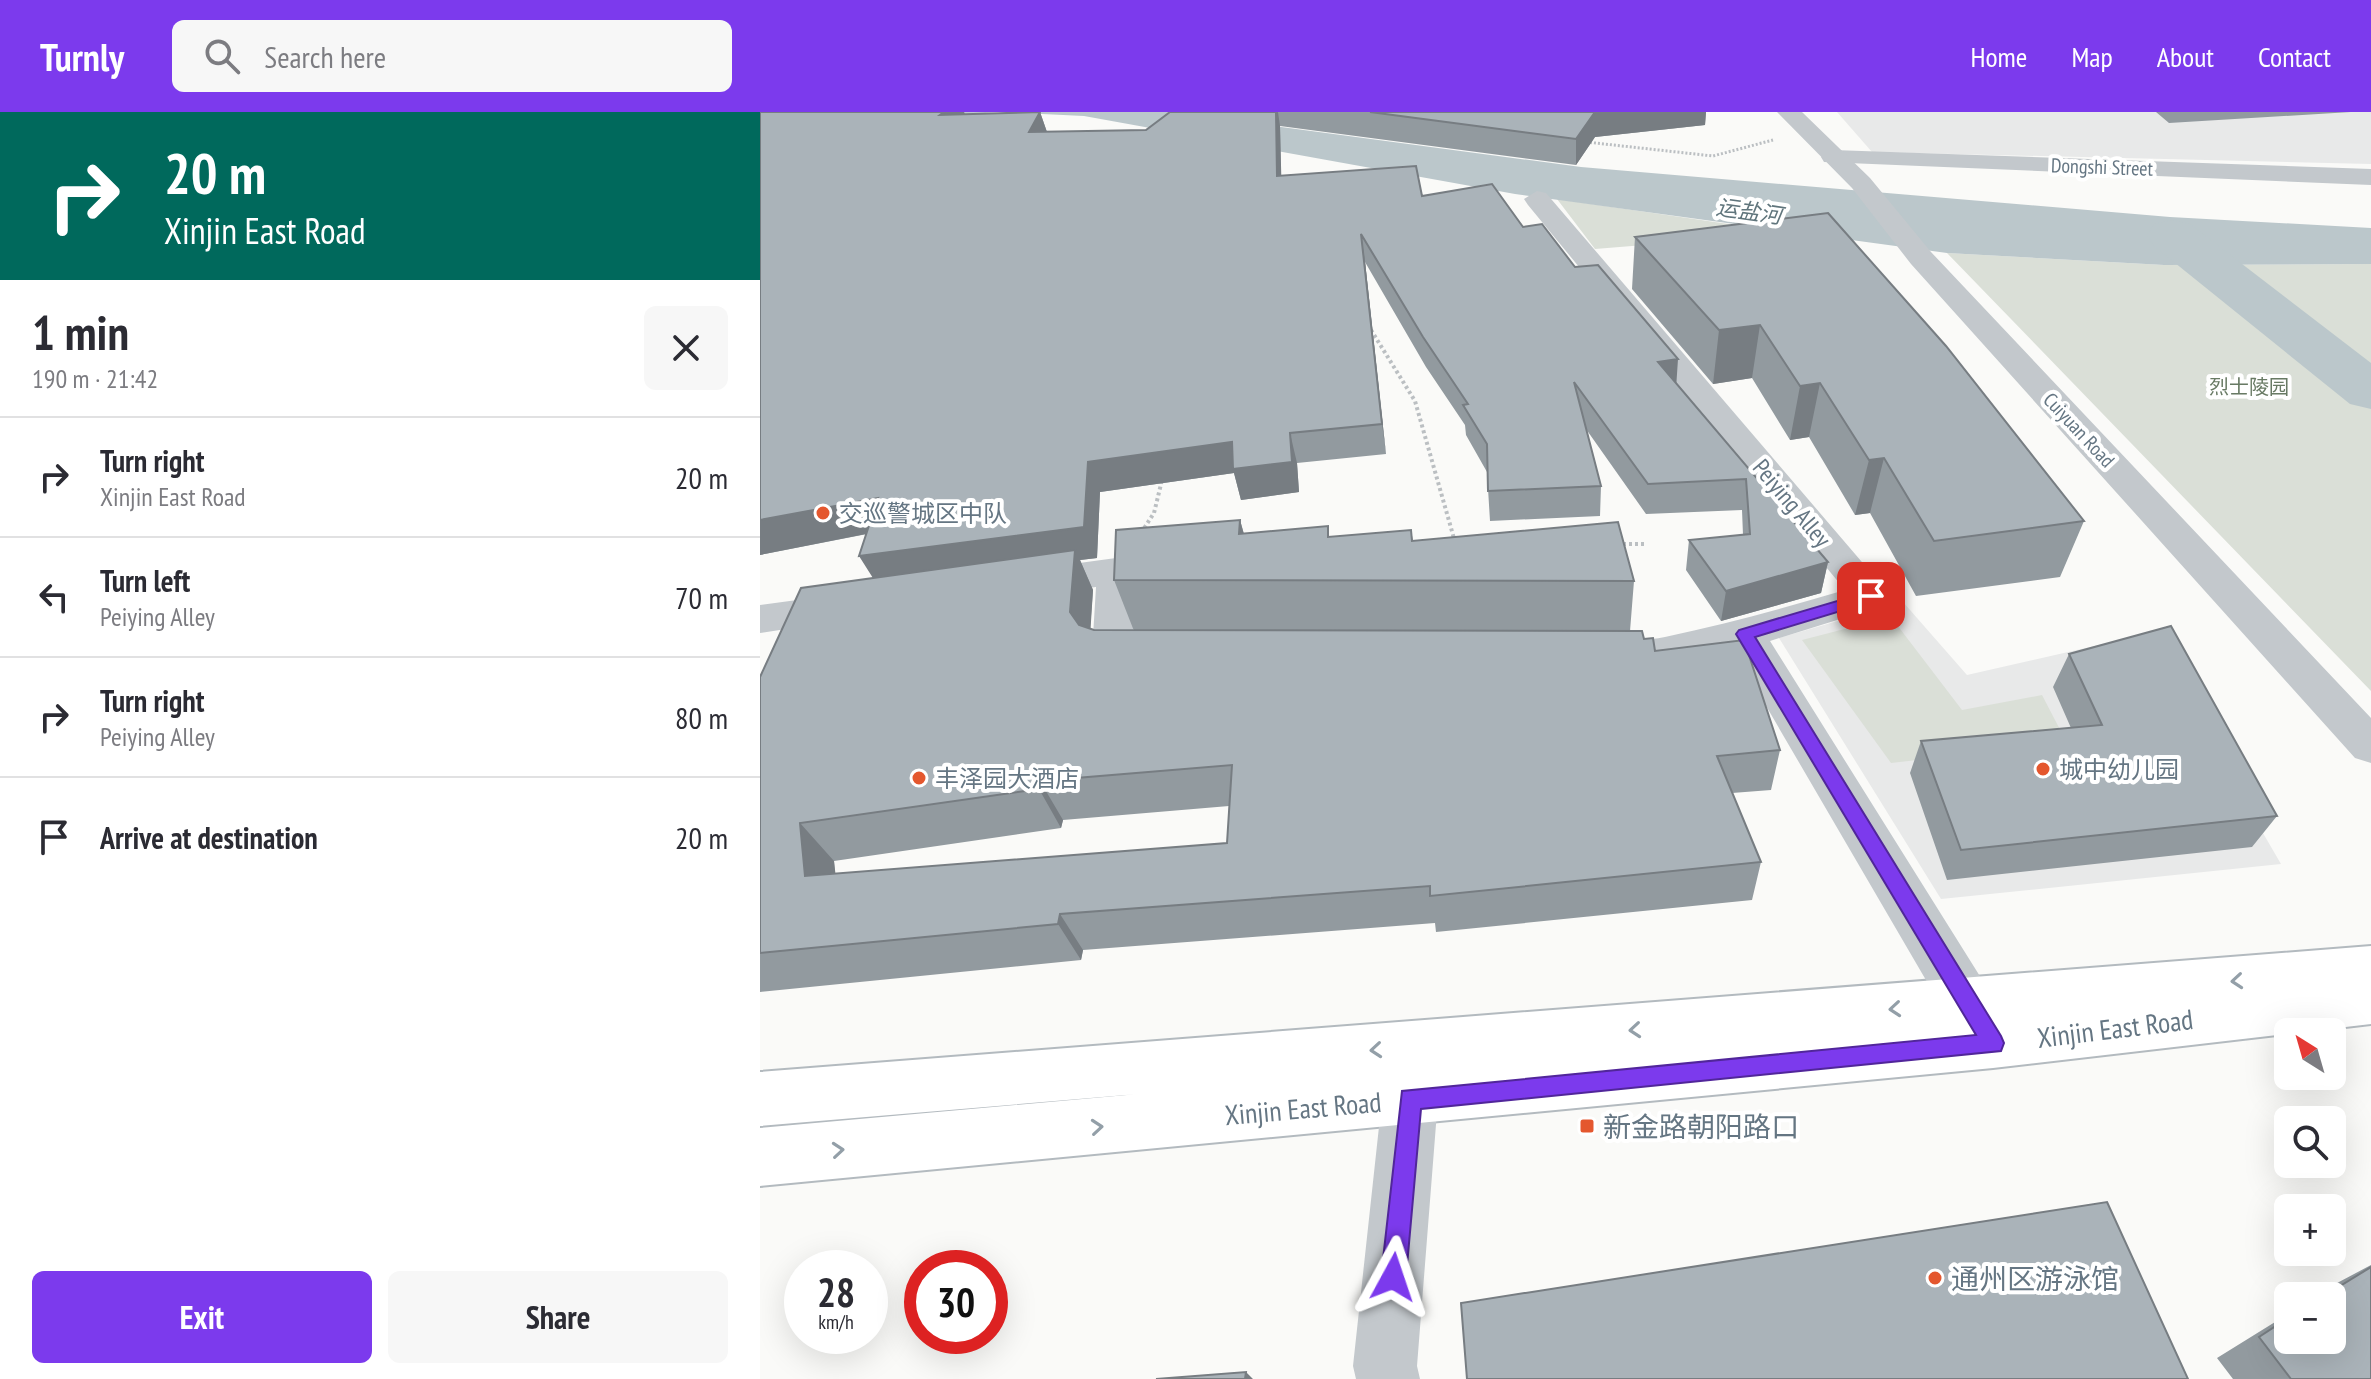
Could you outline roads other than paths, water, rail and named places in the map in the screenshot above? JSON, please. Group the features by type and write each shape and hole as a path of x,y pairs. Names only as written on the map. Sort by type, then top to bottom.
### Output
{"main road":[{"name":"Xinjin East Road","path":"760,1157 1410,1099 2371,969"},
{"name":"Xinjin East Road","path":"760,1099 2371,1000"}],"street":[{"name":"Cuiyuan Road","path":"1789,112 1861,183 1921,258 2371,746"},
{"name":"Dongshi Street","path":"1833,157 2371,177"},
{"name":"Peiying Alley","path":"1537,199 1871,596 1745,634"},
{"path":"992,587 1116,571 1112,653 1192,653"},
{"path":"760,619 884,602"},
{"path":"1592,654 1656,654 1745,634 1980,1023"},
{"path":"1388,1379 1385,1366 1410,1099"}],"water":[{"path":"833,112 998,112 933,117"},
{"name":"运盐河","path":"998,112 1170,112 1581,167 2170,217 2371,228 2371,264 2164,265 1947,253 1515,194 1084,116"}],"waterway":[{"path":"2172,235 2371,391"}],"place":[{"name":"交巡警城区中队","path":"823,513"},
{"name":"城中幼儿园","path":"2043,769"},
{"name":"丰泽园大酒店","path":"919,778"},
{"name":"新金路朝阳路口","path":"1587,1126"},
{"name":"通州区游泳馆","path":"1935,1278"}],"park label":[{"name":"烈士陵园","path":"2249,387"}]}
